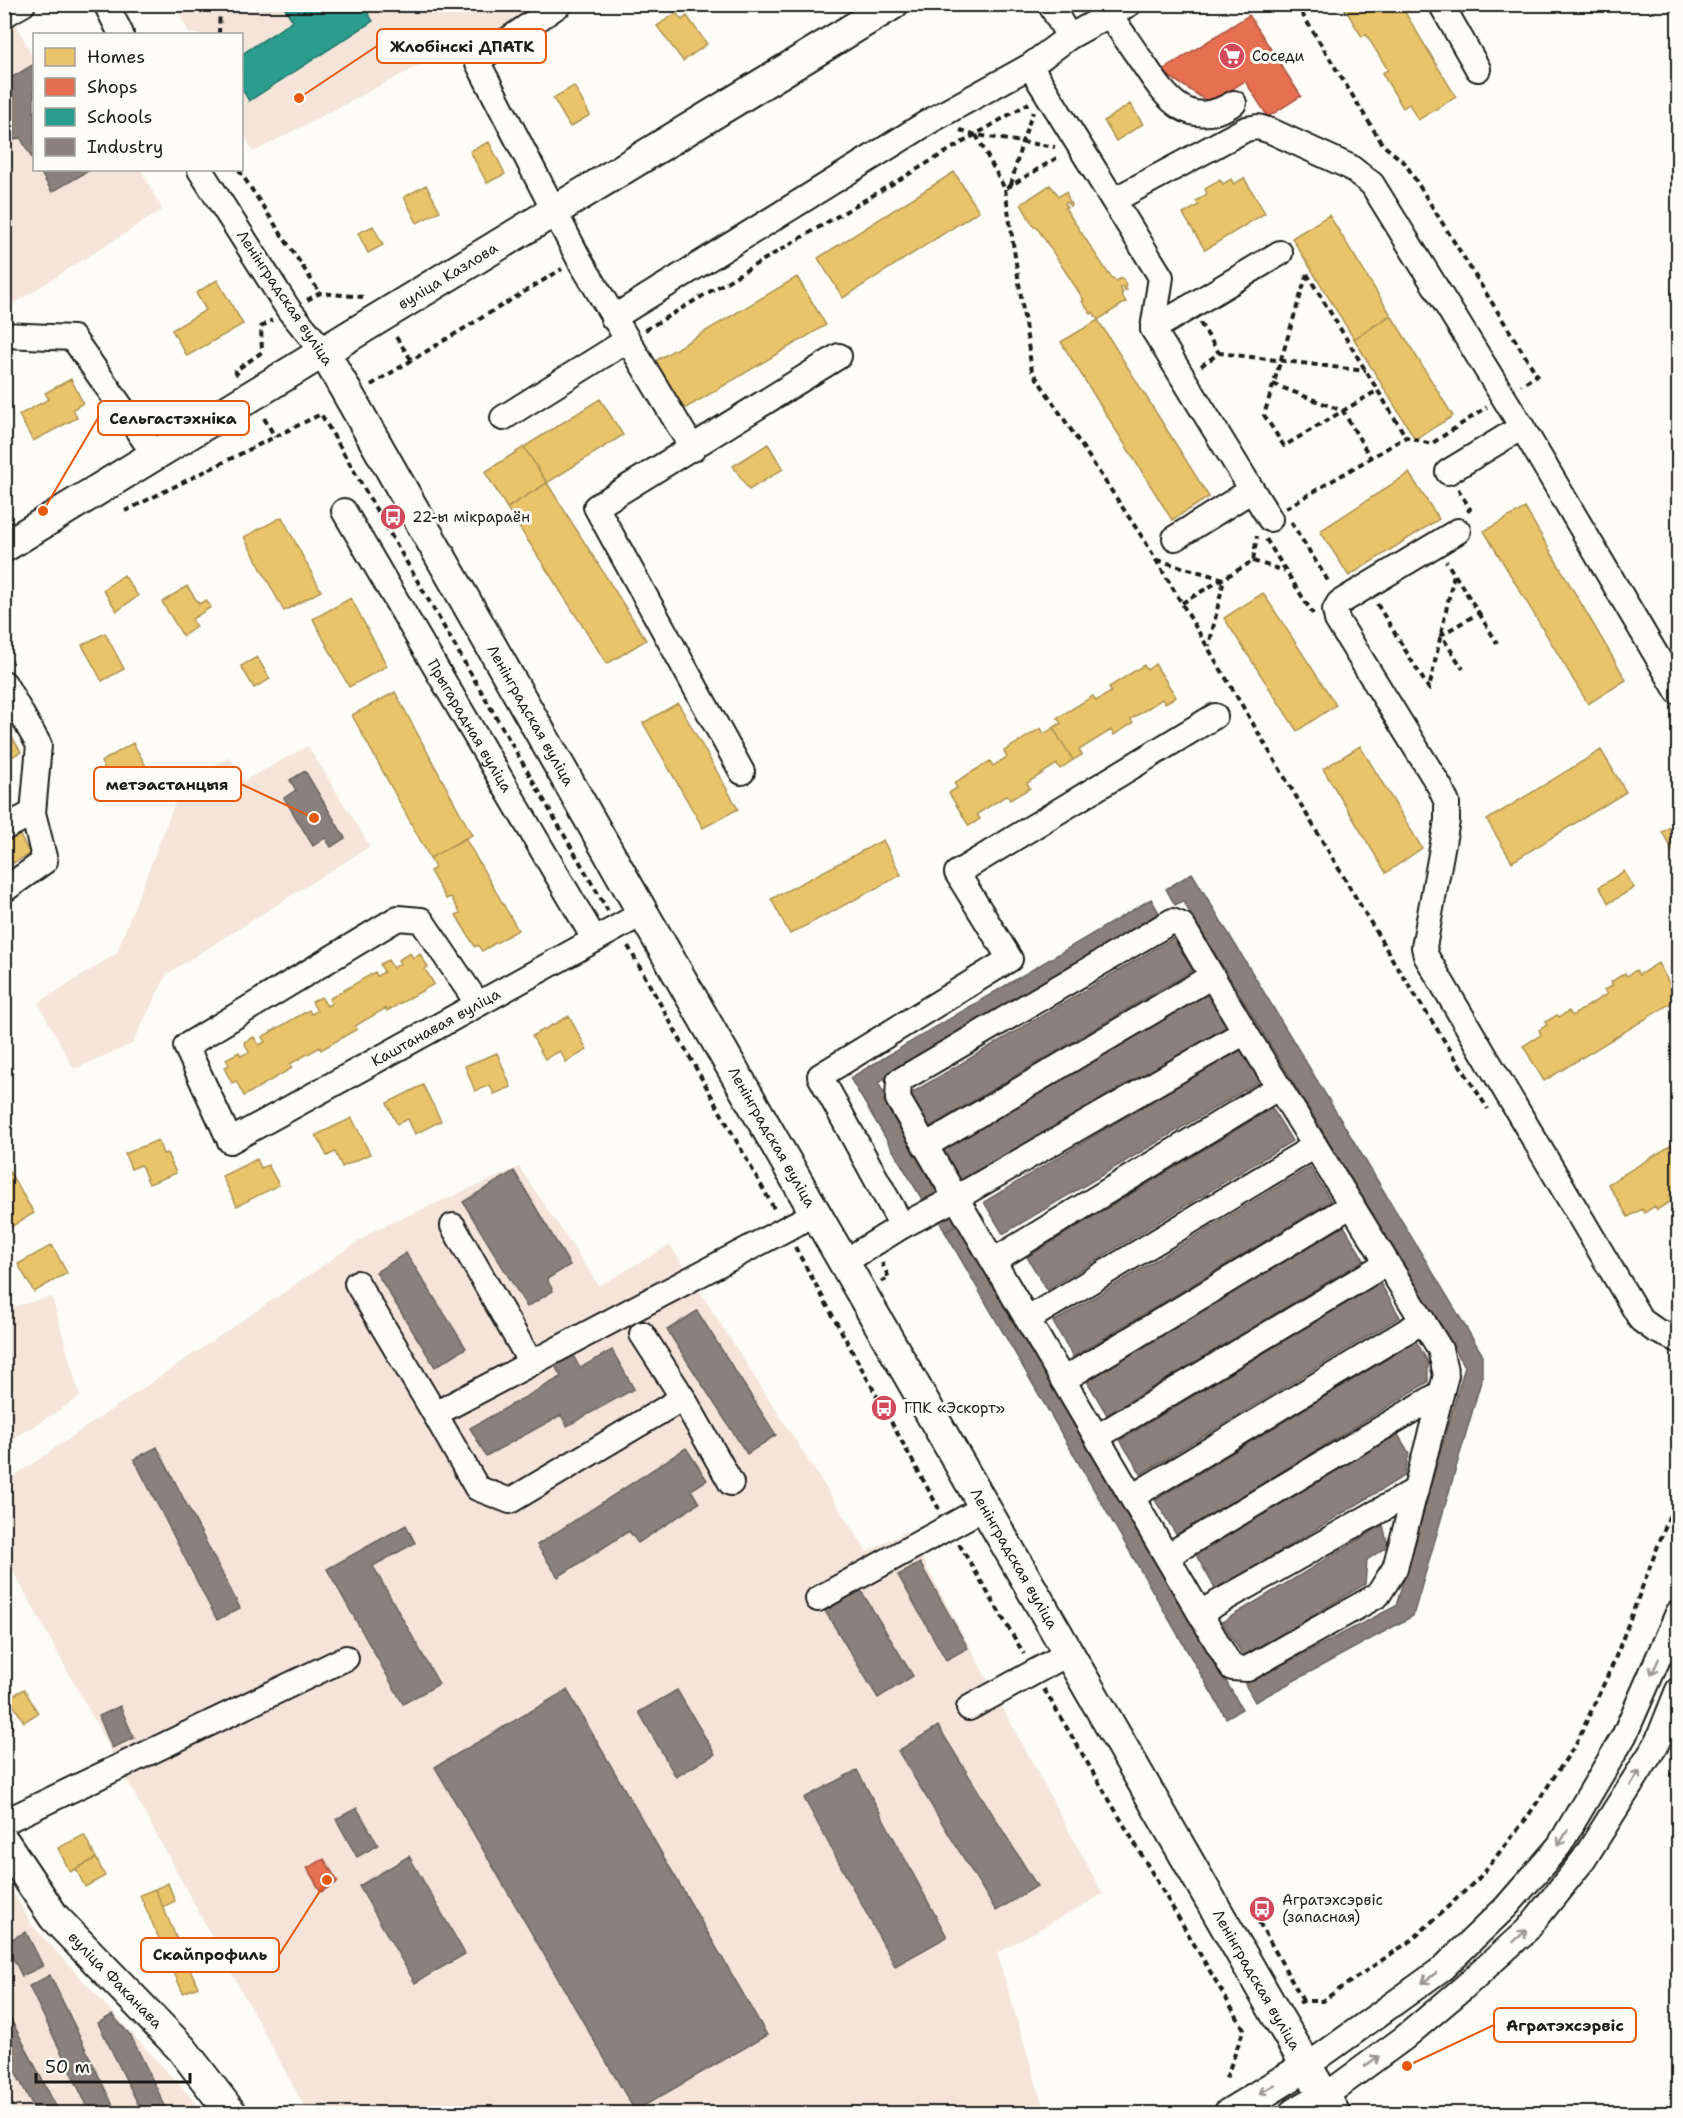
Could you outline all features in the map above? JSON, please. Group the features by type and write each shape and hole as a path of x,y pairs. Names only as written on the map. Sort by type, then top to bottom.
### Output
{"main road":[{"name":"вуліца Казлова","path":"4,547 893,4"},
{"name":"Ленінградская вуліца","path":"324,352 630,920 816,1214 1330,2105"},
{"name":"вуліца Факанава","path":"4,1842 54,1917 182,2049 232,2114"},
{"path":"1229,2114 1307,2066"},
{"path":"1294,2114 1330,2105"}],"street":[{"path":"4,15 23,4"},
{"path":"106,4 120,33"},
{"path":"560,4 477,61 579,259 693,449"},
{"path":"1050,4 1069,37"},
{"path":"1441,4 1478,69"},
{"path":"613,318 930,121 1030,66 1069,37 1120,10 1161,90 1175,105 1190,112 1207,114 1221,111 1234,103"},
{"path":"1030,66 1161,277 1153,329 1251,490 1277,514"},
{"path":"1114,200 1246,129 1258,128 1271,131 1350,167 1372,184 1522,427 1678,692"},
{"name":"Ленінградская вуліца","path":"201,171 289,310 324,352"},
{"path":"1153,329 1280,253"},
{"path":"4,335 73,338 154,454"},
{"path":"503,418 627,341"},
{"path":"742,772 596,507 839,357"},
{"path":"1448,472 1522,427"},
{"path":"1176,538 1251,490"},
{"name":"Прыгарадная вуліца","path":"345,511 595,940"},
{"path":"1459,523 1436,545 1339,603 1335,610 1337,620 1440,787 1447,803 1448,821 1424,947 1426,956 1641,1320 1655,1330 1678,1340"},
{"path":"4,683 39,746 33,813 45,861 4,890"},
{"path":"902,1227 820,1076 1010,960 957,873 1215,716"},
{"path":"4,828 33,813"},
{"name":"Каштанавая вуліца","path":"478,1004 421,920 398,918 186,1046 230,1141 595,940 630,920"},
{"path":"1172,921 1182,925 1245,1032 1440,1349 1446,1375 1395,1568 1378,1595 1247,1669 1232,1668 898,1099 899,1082 1172,921"},
{"path":"925,1146 1212,976"},
{"path":"844,1262 1245,1032"},
{"path":"993,1261 1279,1087"},
{"path":"1028,1319 1316,1146"},
{"path":"1063,1380 1352,1205"},
{"path":"435,1414 816,1214"},
{"path":"453,1226 531,1363"},
{"path":"1097,1437 1388,1263"},
{"path":"357,1283 477,1488 510,1501 683,1398"},
{"path":"1132,1497 1423,1321"},
{"path":"642,1334 683,1398 731,1483"},
{"path":"1167,1556 1442,1393"},
{"path":"1200,1613 1416,1490"},
{"path":"818,1599 985,1507"},
{"path":"1307,2066 1443,1968 1506,1907 1558,1846 1624,1736 1678,1613"},
{"path":"969,1708 1069,1653"},
{"path":"4,1822 346,1658"},
{"path":"1330,2105 1527,1930 1584,1859 1656,1745 1678,1690"}],"path":[{"path":"219,33 220,4"},
{"path":"627,341 1038,98"},
{"path":"1011,185 1022,142 1034,109"},
{"path":"976,135 1061,148"},
{"path":"976,135 1005,189 1032,371 1156,559 1394,962 1494,1118"},
{"path":"1005,189 1061,155"},
{"path":"240,171 320,293 368,298"},
{"path":"412,361 579,259"},
{"path":"1378,390 1284,446 1264,415 1307,274 1366,371 1378,390 1406,436"},
{"path":"1190,307 1219,353"},
{"path":"235,371 262,352 261,327"},
{"path":"1183,378 1219,353 1366,371"},
{"path":"1273,384 1343,411 1370,457"},
{"path":"125,512 321,414 630,920 785,1229 950,1527 1244,2029 1225,2081"},
{"path":"1431,444 1470,509 1459,523"},
{"path":"1277,514 1335,592"},
{"path":"1253,561 1258,527 1315,617"},
{"path":"1436,545 1497,643"},
{"path":"1156,559 1224,579"},
{"path":"1182,603 1253,561 1286,571"},
{"path":"1366,587 1429,689 1454,574"},
{"path":"1209,648 1224,579"},
{"path":"1441,635 1479,613"},
{"path":"1441,635 1463,669"},
{"path":"1254,1913 1303,2001 1322,2001 1413,1939 1479,1878 1526,1820 1576,1744 1613,1664 1678,1493"}],"shaded area":[{"path":"6,4 33,58 33,171 142,171 162,210 5,309"},
{"path":"174,5 565,5 418,66 253,152 243,132 243,33 189,33"},
{"path":"308,746 370,846 167,974 132,1044 74,1069 38,1003 116,954 183,782 230,757 244,781"},
{"path":"519,1167 599,1286 670,1245 867,1552 907,1531 1103,1894 997,1953 1045,2113 308,2113 5,1556 4,1483 375,1230"},
{"path":"52,1297 80,1397 5,1444 5,1309"},
{"path":"4,1876 31,1924 205,2113 5,2113"}],"building: Homes":[{"path":"1342,4 1400,4 1456,97 1418,120 1409,104 1403,108 1382,73 1388,70 1366,34 1362,37"},
{"path":"676,13 682,20 687,16 707,44 683,61 657,26"},
{"path":"574,86 590,115 570,127 553,98"},
{"path":"1130,104 1143,124 1116,141 1104,121"},
{"path":"489,142 505,174 487,183 470,151"},
{"path":"954,172 979,211 843,298 818,258"},
{"path":"1244,178 1265,213 1205,250 1183,214 1199,205 1196,201 1207,194 1205,189 1220,180 1223,184 1231,179 1234,184"},
{"path":"426,185 440,211 417,223 404,197"},
{"path":"1050,185 1059,196 1066,192 1071,205 1065,203 1067,207 1065,208 1112,279 1116,281 1122,278 1126,285 1127,290 1125,291 1123,287 1120,288 1126,302 1098,320 1082,301 1084,300 1021,204"},
{"path":"1329,215 1391,315 1354,339 1292,238"},
{"path":"373,226 383,245 368,253 358,233"},
{"path":"797,277 826,325 676,414 647,366"},
{"path":"217,280 243,324 187,356 172,330 206,310 196,293"},
{"path":"1391,315 1453,416 1415,439 1354,339"},
{"path":"1098,320 1209,497 1172,520 1061,342"},
{"path":"71,379 83,403 73,409 77,418 33,441 19,415 49,399 45,393"},
{"path":"600,399 623,435 547,483 524,447"},
{"path":"768,444 783,469 749,490 733,466"},
{"path":"524,447 547,483 507,508 485,472"},
{"path":"1409,473 1439,519 1349,576 1320,531"},
{"path":"547,483 646,640 607,664 507,508"},
{"path":"1525,508 1626,680 1588,704 1484,531"},
{"path":"282,517 321,591 284,611 244,537"},
{"path":"124,575 138,596 117,611 103,590"},
{"path":"187,586 199,604 206,600 211,607 192,619 196,627 183,636 162,602"},
{"path":"1263,593 1336,705 1297,731 1224,618"},
{"path":"351,598 387,666 349,687 313,619"},
{"path":"105,633 124,669 102,681 82,645"},
{"path":"257,657 270,679 254,688 241,666"},
{"path":"1155,664 1176,697 1165,703 1162,699 1131,719 1133,723 1114,735 1111,730 1079,750 1082,755 1073,760 1053,728 1061,723 1057,718 1093,696 1096,701 1111,692 1109,687 1144,665 1147,670"},
{"path":"395,692 472,835 430,858 352,715"},
{"path":"678,703 738,809 703,828 643,723"},
{"path":"4,724 21,752 4,761"},
{"path":"1041,728 1044,734 1053,728 1073,760 1060,769 1057,764 1027,783 1030,788 1010,800 1007,795 977,814 980,819 969,826 949,793 957,788 954,783 990,761 993,766 1007,757 1004,751"},
{"path":"133,743 151,775 119,794 101,762"},
{"path":"1360,746 1422,848 1386,873 1323,769"},
{"path":"1601,750 1626,792 1512,862 1487,820"},
{"path":"1678,822 1678,859 1662,832"},
{"path":"18,832 30,854 4,868 4,840"},
{"path":"465,838 518,930 482,951 478,945 475,947 456,915 460,913 451,897 446,899 430,871 435,868 430,858"},
{"path":"883,840 901,875 790,934 771,899"},
{"path":"1624,871 1634,888 1609,903 1599,887"},
{"path":"410,953 413,958 420,954 428,967 425,969 434,984 355,1026 357,1029 321,1050 320,1047 290,1064 292,1068 244,1096 236,1081 232,1083 224,1068 229,1065 226,1059 239,1052 241,1056 249,1052 244,1042 254,1037 259,1045 265,1042 262,1037 309,1010 311,1014 317,1011 312,1002 321,997 327,1006 332,1003 329,999 375,972 377,976 384,972 380,964 388,960 393,968 400,964 398,960"},
{"path":"1658,963 1678,999 1544,1081 1523,1046 1541,1035 1539,1030 1547,1025 1545,1022 1569,1011 1572,1016 1607,994 1604,990 1613,985 1611,982 1625,973 1627,976 1636,970 1639,975"},
{"path":"569,1016 587,1050 566,1062 560,1051 545,1059 532,1036"},
{"path":"497,1053 511,1087 494,1094 490,1085 475,1091 465,1066"},
{"path":"423,1085 441,1121 415,1134 408,1119 397,1124 387,1103"},
{"path":"352,1118 370,1154 342,1167 335,1152 327,1156 316,1135"},
{"path":"158,1140 163,1154 167,1153 176,1173 149,1184 141,1165 131,1169 125,1154"},
{"path":"1678,1141 1678,1187 1676,1188 1678,1192 1669,1197 1671,1201 1657,1210 1655,1206 1644,1213 1642,1209 1628,1217 1608,1184"},
{"path":"257,1159 261,1168 268,1165 279,1185 237,1206 222,1176"},
{"path":"4,1163 34,1213 4,1231"},
{"path":"52,1245 67,1273 34,1292 18,1264"},
{"path":"24,1689 38,1713 24,1722 9,1698"},
{"path":"4,1715 13,1728 4,1734"},
{"path":"84,1835 96,1858 70,1872 58,1848"},
{"path":"96,1858 105,1876 85,1887 76,1869"},
{"path":"168,1883 175,1901 163,1907 155,1889"},
{"path":"155,1889 198,1987 183,1993 140,1895"}],"building: Shops":[{"path":"1249,15 1301,96 1268,117 1245,81 1210,103 1161,71"},
{"path":"324,1859 338,1882 321,1892 307,1868"}],"building: Schools":[{"path":"282,4 302,4 306,10 314,4 372,4 365,9 373,21 249,101 243,91 243,53 293,21"}],"building: Industry":[{"path":"33,65 33,160 20,137 8,143 4,137 4,82"},
{"path":"40,171 88,171 52,192"},
{"path":"305,771 345,838 331,847 325,838 313,846 284,798 296,790 290,780"},
{"path":"1192,873 1482,1354 1482,1378 1413,1616 1255,1702 1245,1684 1396,1606 1465,1366 1183,901 1175,905 1166,889"},
{"path":"1151,899 1161,916 878,1083 887,1098 883,1100 940,1198 926,1206 850,1078"},
{"path":"1173,938 1193,970 928,1128 908,1095"},
{"path":"1208,991 1229,1025 960,1186 940,1152"},
{"path":"1240,1048 1260,1081 1003,1234 984,1202"},
{"path":"1272,1108 1292,1141 1047,1290 1027,1257"},
{"path":"1310,1167 1331,1201 1073,1357 1053,1322"},
{"path":"514,1171 570,1265 547,1279 553,1291 527,1307 463,1202"},
{"path":"952,1208 961,1223 945,1232 937,1217"},
{"path":"961,1223 1242,1709 1226,1718 945,1232"},
{"path":"1344,1226 1364,1260 1107,1415 1087,1381"},
{"path":"406,1253 466,1348 435,1367 376,1272"},
{"path":"1380,1283 1400,1317 1141,1474 1120,1440"},
{"path":"697,1311 776,1435 747,1454 667,1330"},
{"path":"1416,1341 1428,1362 1428,1382 1177,1536 1155,1500"},
{"path":"612,1350 634,1389 567,1426 561,1415 486,1456 470,1428 561,1377 553,1362 571,1352 580,1368"},
{"path":"1397,1433 1409,1453 1404,1476 1216,1590 1196,1555"},
{"path":"157,1447 240,1608 217,1620 134,1459"},
{"path":"686,1448 707,1480 691,1490 699,1503 638,1543 629,1531 558,1577 537,1545"},
{"path":"406,1525 415,1543 373,1566 439,1684 403,1704 327,1569"},
{"path":"1383,1525 1388,1546 1367,1560 1365,1584 1244,1657 1222,1622"},
{"path":"920,1563 968,1648 946,1660 898,1575"},
{"path":"860,1589 913,1676 878,1698 825,1611"},
{"path":"567,1690 767,2035 635,2111 435,1767"},
{"path":"677,1690 715,1754 676,1777 639,1712"},
{"path":"120,1706 134,1738 112,1748 99,1716"},
{"path":"938,1726 1037,1886 996,1911 898,1751"},
{"path":"857,1770 947,1937 895,1966 804,1798"},
{"path":"357,1808 378,1845 357,1857 336,1819"},
{"path":"409,1856 465,1954 415,1983 359,1886"},
{"path":"26,1932 43,1966 22,1976 5,1942"},
{"path":"50,1975 117,2114 91,2114 29,1986"},
{"path":"4,2006 60,2114 37,2114 4,2050"},
{"path":"112,2015 131,2036 169,2114 143,2114 98,2023"}],"place":[{"name":"Соседи","path":"1232,56"},
{"name":"Жлобінскі ДПАТК","path":"299,98"},
{"name":"Сельгастэхніка","path":"43,511"},
{"name":"22-ы мікрараён","path":"393,517"},
{"name":"метэастанцыя","path":"314,818"},
{"name":"ГПК «Эскорт»","path":"884,1408"},
{"name":"Скайпрофиль","path":"327,1880"},
{"name":"Агратэхсэрвіс (запасная)","path":"1262,1909"},
{"name":"Агратэхсэрвіс","path":"1407,2066"}]}
